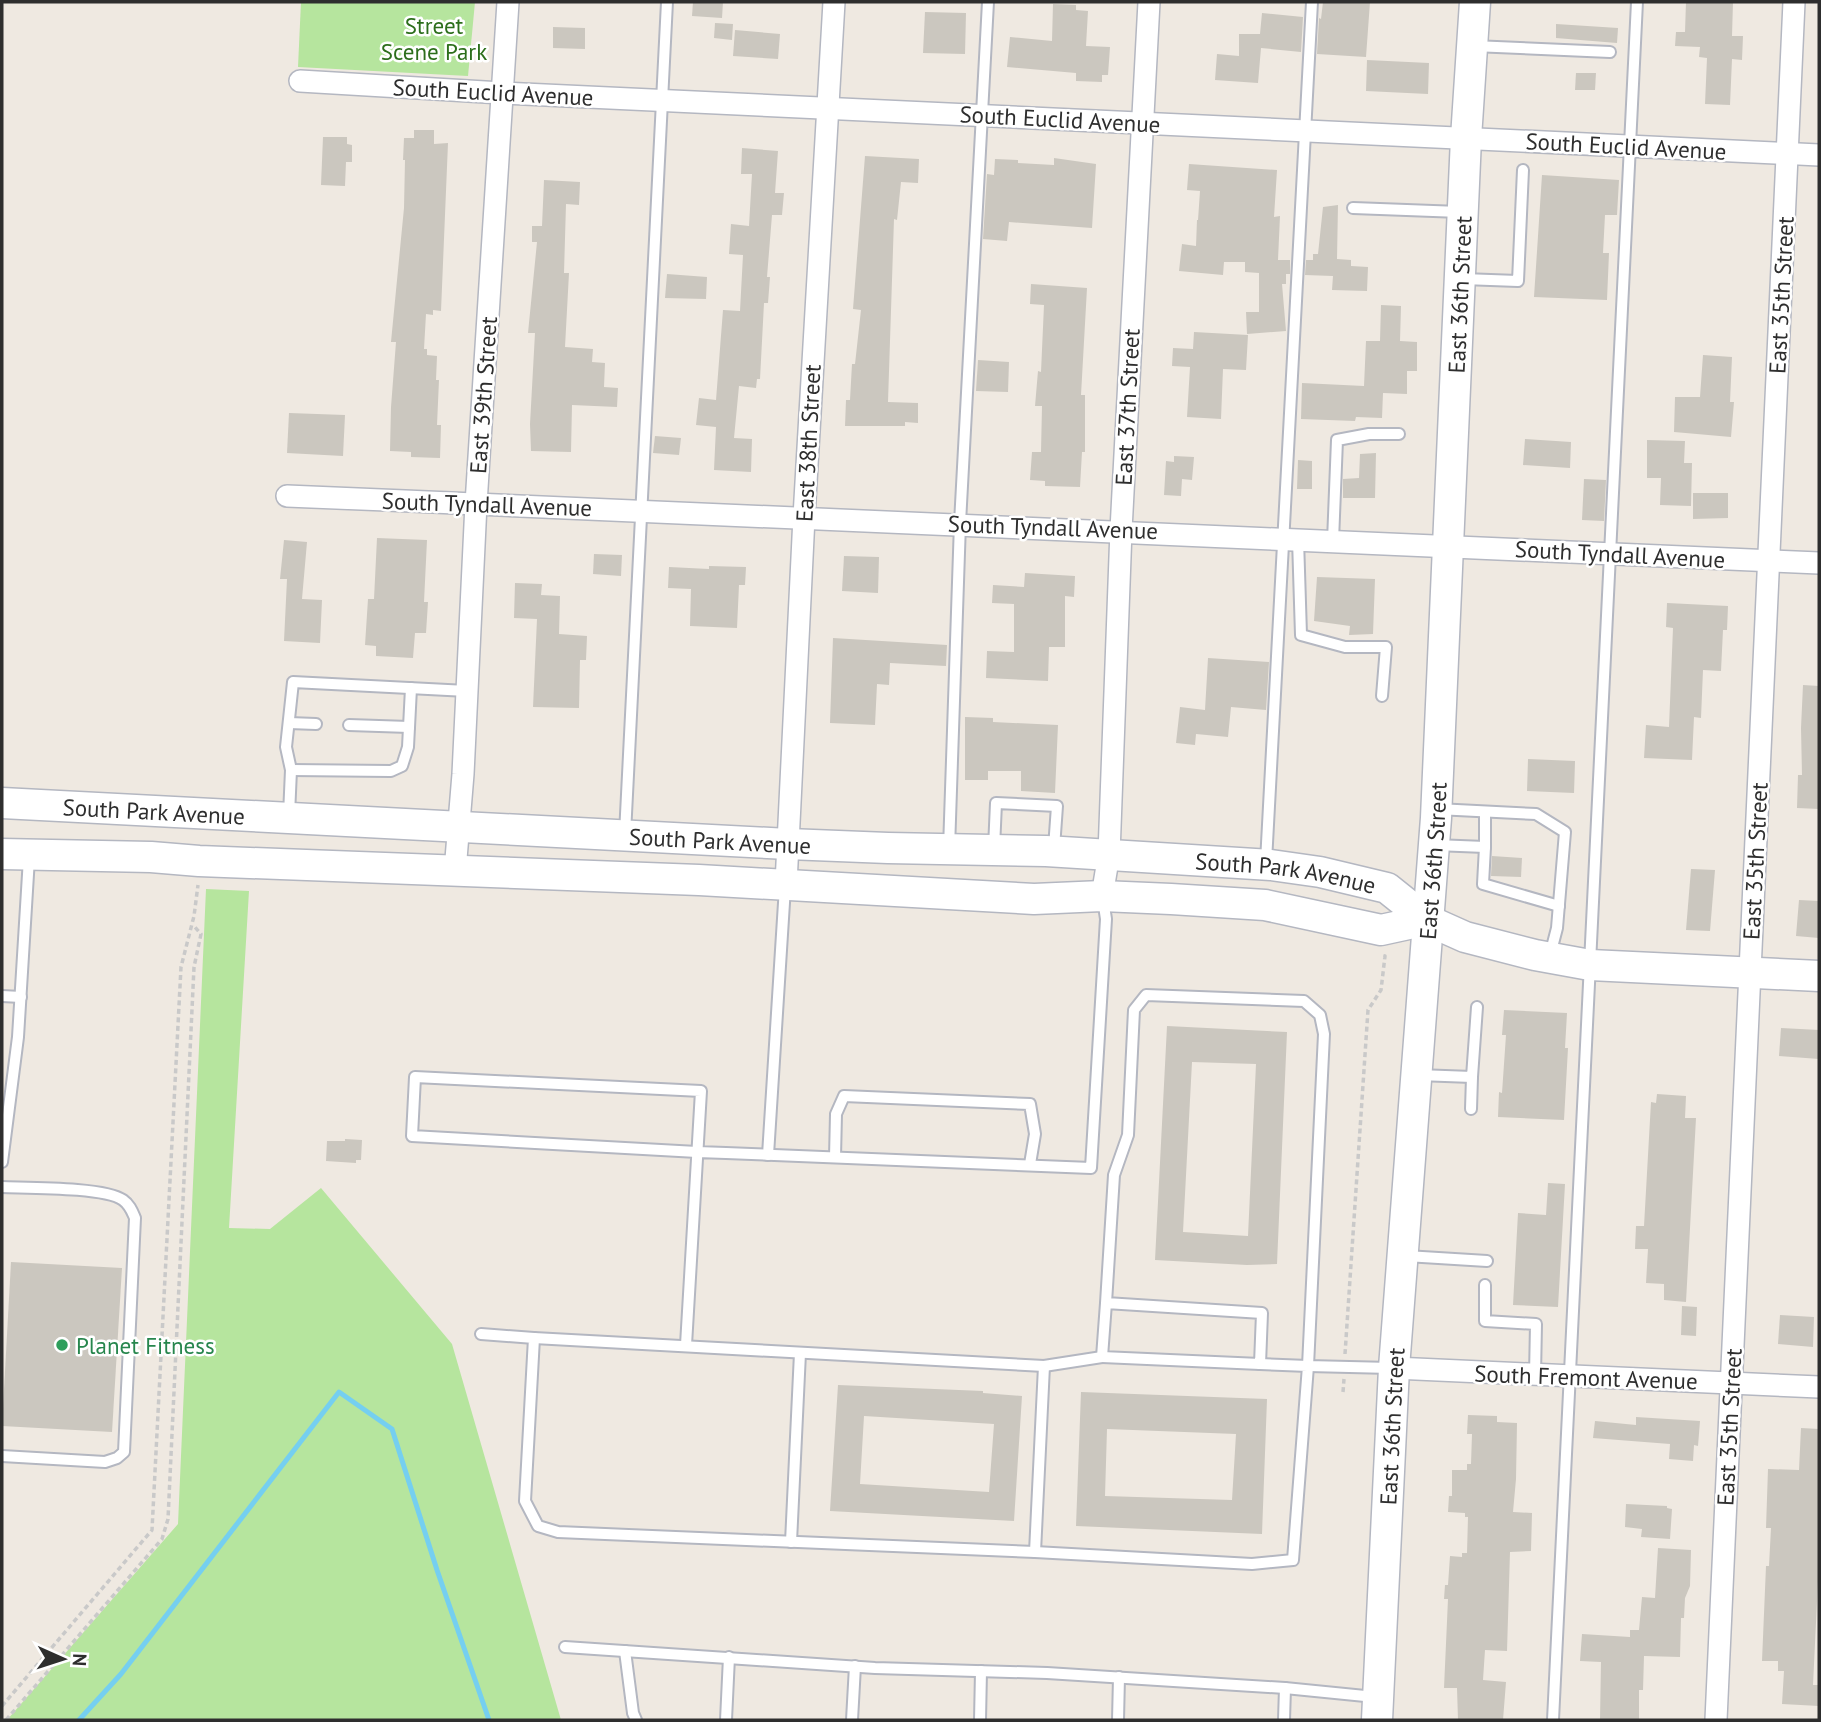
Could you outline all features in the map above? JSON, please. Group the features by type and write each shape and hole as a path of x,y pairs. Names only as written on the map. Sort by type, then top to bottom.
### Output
{"main road":[{"name":"East 36th Street","path":"1377,1709 1394,1368 1436,809 1466,138 1475,2"},
{"name":"South Park Avenue","path":"2,803 788,844 1054,851 1266,865 1320,872 1387,888 1427,920 1465,937 1550,958 1590,965 1819,976"},
{"name":"South Park Avenue","path":"15,855 151,857 786,884 1034,899 1102,896 1265,905 1381,930 1427,920"}],"street":[{"name":"East 39th Street","path":"455,871 508,2"},
{"name":"East 38th Street","path":"786,884 834,2"},
{"name":"East 37th Street","path":"1102,896 1109,854 1121,530 1149,2"},
{"name":"East 35th Street","path":"1716,1720 1794,2"},
{"name":"South Euclid Avenue","path":"300,81 502,93 1819,155"},
{"name":"South Tyndall Avenue","path":"288,496 1121,530 1819,563"},
{"name":"South Fremont Avenue","path":"1394,1368 1819,1387"}],"lane":[{"path":"625,836 667,2"},
{"path":"949,849 960,523 988,2"},
{"path":"1266,865 1292,538 1305,130 1312,2"},
{"path":"1553,1720 1637,2"},
{"path":"1472,46 1610,52"},
{"path":"1460,279 1518,281 1523,170"},
{"path":"1353,208 1463,212"},
{"path":"1332,541 1338,440 1369,434 1399,434"},
{"path":"1292,538 1301,635 1345,647 1386,647 1382,696"},
{"path":"289,819 291,770 286,747 293,682 467,691"},
{"path":"291,770 391,771 402,766 408,747 411,688"},
{"path":"289,723 316,724"},
{"path":"349,725 409,727"},
{"path":"994,850 996,803 1057,806 1054,851"},
{"path":"1436,809 1536,814 1565,832 1557,928 1550,958"},
{"path":"1485,812 1483,884 1559,906"},
{"path":"1433,845 1485,847"},
{"path":"2,1162 3,1136 16,1054 20,997 15,855"},
{"path":"768,1154 786,884"},
{"path":"1091,1168 1106,919 1102,896"},
{"path":"534,1338 525,1501 538,1526 558,1532 1252,1564 1293,1560 1308,1366 1324,1034 1320,1015 1304,1002 1146,995 1134,1010 1128,1135 1114,1175 1102,1357"},
{"path":"2,996 20,997"},
{"path":"1472,1109 1477,1007"},
{"path":"2,1052 16,1054"},
{"path":"1415,1075 1472,1077"},
{"path":"686,1345 698,1152 701,1091 415,1077 412,1136 698,1152 1030,1164 1091,1168 1114,1175"},
{"path":"835,1157 836,1114 844,1096 1030,1104 1035,1134 1030,1164"},
{"path":"2,1187 103,1193 121,1198 131,1207 135,1218 124,1452 105,1462 2,1457"},
{"path":"1402,1256 1487,1261"},
{"path":"1486,1285 1485,1321 1536,1324 1535,1375"},
{"path":"1106,1303 1262,1313 1260,1364"},
{"path":"481,1334 1044,1366 1102,1357 1394,1368"},
{"path":"791,1542 800,1353"},
{"path":"1035,1552 1044,1366"},
{"path":"565,1647 855,1666 1285,1688 1377,1709"},
{"path":"625,1651 636,1720"},
{"path":"726,1720 729,1657"},
{"path":"852,1720 855,1666"},
{"path":"980,1720 981,1671"},
{"path":"1118,1720 1119,1678"},
{"path":"1284,1720 1285,1688"}],"path":[{"path":"6,1720 162,1539 168,1519 194,967 201,933 192,924"},
{"path":"1345,1344 1368,1010 1381,990 1385,956"}],"green space":[{"name":"Street Scene Park","path":"301,2 475,2 468,76 298,67"},
{"path":"206,889 249,891 229,1228 270,1229 321,1188 452,1344 561,1720 7,1720 178,1524"}],"building":[{"path":"693,2 723,2 722,18 692,16"},
{"path":"1323,2 1370,2 1366,57 1317,54 1319,18 1321,19"},
{"path":"1686,2 1733,2 1732,36 1743,36 1742,60 1732,59 1730,105 1705,104 1707,58 1699,57 1700,47 1675,46 1676,32 1685,32"},
{"path":"1053,4 1076,5 1076,10 1088,11 1086,46 1110,47 1108,75 1102,75 1102,82 1076,81 1076,73 1007,67 1010,37 1052,41"},
{"path":"925,12 966,13 965,54 923,53"},
{"path":"1262,13 1303,17 1301,52 1261,48 1258,83 1215,80 1217,54 1239,56 1239,34 1260,34"},
{"path":"715,23 733,24 732,40 714,38"},
{"path":"1556,24 1618,28 1617,43 1556,38"},
{"path":"553,27 585,28 585,49 553,48"},
{"path":"735,30 780,34 778,59 733,56"},
{"path":"1367,60 1429,63 1428,94 1366,91"},
{"path":"1576,73 1596,73 1595,90 1575,90"},
{"path":"414,130 434,130 434,144 448,143 441,311 433,310 433,315 426,314 424,349 427,349 427,355 437,356 440,458 411,457 411,452 390,451 396,342 391,342 404,208 404,138 414,138"},
{"path":"323,137 347,137 347,144 352,145 352,162 346,162 345,186 321,185"},
{"path":"742,148 778,151 775,193 784,193 782,215 772,215 767,277 770,277 768,303 764,303 760,379 757,379 756,388 739,386 734,438 752,439 751,472 714,470 716,427 696,425 699,398 716,400 723,310 740,311 743,255 729,254 731,224 749,226 752,174 741,174"},
{"path":"865,156 919,159 918,183 901,182 897,220 894,219 888,402 918,403 918,423 905,422 905,426 845,426 846,400 850,400 852,364 855,364 861,310 853,309"},
{"path":"1054,158 1096,164 1092,228 1009,222 1007,241 983,239 987,174 994,175 995,159 1054,165"},
{"path":"1189,164 1277,170 1274,217 1280,216 1278,260 1290,260 1290,274 1286,274 1286,284 1282,284 1286,331 1247,334 1246,312 1259,312 1259,273 1245,272 1245,262 1224,262 1223,275 1179,271 1182,244 1196,246 1200,191 1187,190"},
{"path":"1542,175 1619,180 1617,215 1605,215 1603,253 1609,253 1607,300 1534,297"},
{"path":"544,180 580,182 579,205 566,204 564,273 569,273 565,347 593,349 592,362 605,363 604,387 618,388 617,407 572,405 571,452 531,451 535,333 528,333 537,242 532,242 532,226 542,226"},
{"path":"1338,205 1337,259 1351,260 1351,266 1368,267 1367,291 1332,290 1333,276 1305,275 1306,260 1313,260 1313,254 1318,254 1323,207"},
{"path":"667,274 707,277 706,299 665,298"},
{"path":"1031,284 1087,288 1081,395 1085,395 1085,452 1082,452 1080,487 1045,486 1045,481 1030,480 1032,452 1041,452 1042,406 1035,406 1038,371 1041,372 1044,305 1030,304"},
{"path":"1381,305 1401,306 1400,341 1417,342 1417,371 1407,371 1407,394 1383,393 1382,418 1356,417 1355,421 1301,419 1302,383 1364,386 1366,341 1380,341"},
{"path":"1194,332 1248,335 1246,370 1223,369 1221,419 1187,417 1190,367 1172,366 1173,348 1193,349"},
{"path":"1703,355 1732,357 1730,402 1734,402 1731,437 1674,432 1675,397 1700,397"},
{"path":"978,360 1009,362 1008,392 976,391"},
{"path":"289,413 345,415 343,456 287,453"},
{"path":"655,436 681,438 679,455 653,453"},
{"path":"1525,439 1571,442 1570,468 1523,465"},
{"path":"1647,440 1685,441 1684,463 1692,463 1691,506 1660,505 1661,478 1647,478"},
{"path":"1376,453 1375,498 1343,498 1343,479 1359,478 1360,454"},
{"path":"1174,456 1194,457 1192,480 1182,479 1181,496 1164,495 1166,461 1174,462"},
{"path":"1298,460 1312,461 1312,489 1297,489"},
{"path":"1584,479 1606,480 1604,521 1582,520"},
{"path":"1693,493 1728,493 1728,518 1693,519"},
{"path":"377,538 427,540 424,602 428,602 426,633 415,633 413,658 376,656 376,646 365,645 368,599 374,599"},
{"path":"284,540 307,542 302,599 322,600 320,643 284,641 287,579 280,579"},
{"path":"594,554 622,555 621,576 593,574"},
{"path":"844,556 879,557 878,593 842,591"},
{"path":"709,566 746,567 745,585 739,585 737,628 690,626 691,589 668,588 669,567 709,569"},
{"path":"1025,573 1075,576 1074,597 1065,596 1065,647 1049,647 1048,681 986,678 987,651 1014,652 1014,604 992,603 993,585 1024,587"},
{"path":"1317,577 1375,579 1373,634 1349,635 1350,626 1314,621"},
{"path":"515,583 542,584 541,595 560,596 559,634 587,636 586,660 580,660 579,708 533,707 537,619 514,618"},
{"path":"1667,603 1728,606 1727,630 1723,630 1721,671 1703,670 1701,718 1694,717 1692,760 1644,758 1646,725 1669,727 1673,628 1666,627"},
{"path":"833,638 947,645 946,666 890,663 889,685 877,684 875,725 830,723"},
{"path":"1208,658 1269,662 1266,710 1231,707 1228,737 1196,734 1195,745 1176,743 1180,707 1205,710"},
{"path":"1803,685 1819,686 1819,809 1797,808 1798,775 1802,775"},
{"path":"965,717 993,718 993,722 1058,725 1055,793 1021,791 1021,771 988,771 988,780 965,780"},
{"path":"1528,759 1575,761 1574,793 1527,791"},
{"path":"1492,856 1522,858 1521,877 1491,876"},
{"path":"1691,869 1715,870 1710,931 1686,930"},
{"path":"1799,900 1819,901 1819,938 1796,936"},
{"path":"1504,1010 1567,1013 1564,1120 1498,1117 1506,1035 1502,1035"},
{"path":"1167,1026 1287,1032 1277,1264 1155,1260","holes":["1192,1062 1256,1064 1248,1236 1183,1232"]},
{"path":"1781,1028 1819,1030 1819,1059 1779,1056"},
{"path":"1657,1094 1686,1096 1685,1118 1696,1118 1686,1302 1664,1300 1664,1284 1646,1283 1648,1249 1635,1249 1636,1226 1644,1226 1651,1102 1656,1103"},
{"path":"362,1140 361,1160 356,1160 356,1163 326,1161 327,1141"},
{"path":"1548,1183 1565,1184 1558,1307 1513,1305 1518,1213 1546,1215"},
{"name":"Planet Fitness","path":"11,1262 122,1268 112,1432 2,1426"},
{"path":"1682,1306 1697,1307 1696,1336 1681,1335"},
{"path":"1780,1315 1814,1317 1813,1347 1778,1344"},
{"path":"838,1385 983,1391 1022,1396 1014,1521 830,1511","holes":["864,1416 994,1424 989,1492 860,1484"]},
{"path":"1081,1392 1267,1399 1262,1534 1076,1526","holes":["1107,1429 1236,1434 1232,1500 1105,1496"]},
{"path":"1468,1415 1497,1416 1497,1422 1517,1423 1513,1512 1532,1513 1531,1551 1510,1552 1507,1651 1485,1650 1483,1680 1506,1682 1503,1720 1458,1720 1457,1688 1444,1688 1448,1599 1444,1599 1445,1585 1448,1585 1450,1556 1462,1557 1462,1553 1467,1553 1468,1517 1465,1517 1465,1513 1448,1512 1449,1496 1452,1496 1452,1470 1467,1470 1467,1464 1471,1464 1472,1434 1467,1434"},
{"path":"1636,1417 1700,1421 1698,1446 1694,1445 1693,1461 1669,1459 1670,1444 1593,1438 1595,1421 1636,1425"},
{"path":"1801,1428 1819,1429 1819,1560 1813,1685 1819,1685 1819,1706 1782,1704 1784,1671 1778,1671 1778,1661 1762,1661 1766,1566 1769,1566 1771,1528 1766,1528 1768,1469 1799,1470"},
{"path":"1626,1504 1667,1506 1672,1509 1670,1539 1641,1537 1642,1529 1625,1527"},
{"path":"1658,1548 1691,1550 1690,1586 1685,1598 1684,1618 1681,1618 1680,1657 1644,1656 1643,1690 1639,1690 1639,1720 1600,1720 1601,1662 1580,1661 1582,1634 1630,1637 1630,1630 1639,1630 1642,1597 1655,1598"}],"waterway":[{"path":"79,1720 121,1674 339,1392 392,1429 489,1720"}],"place":[{"name":"Planet Fitness","path":"62,1345"}]}
